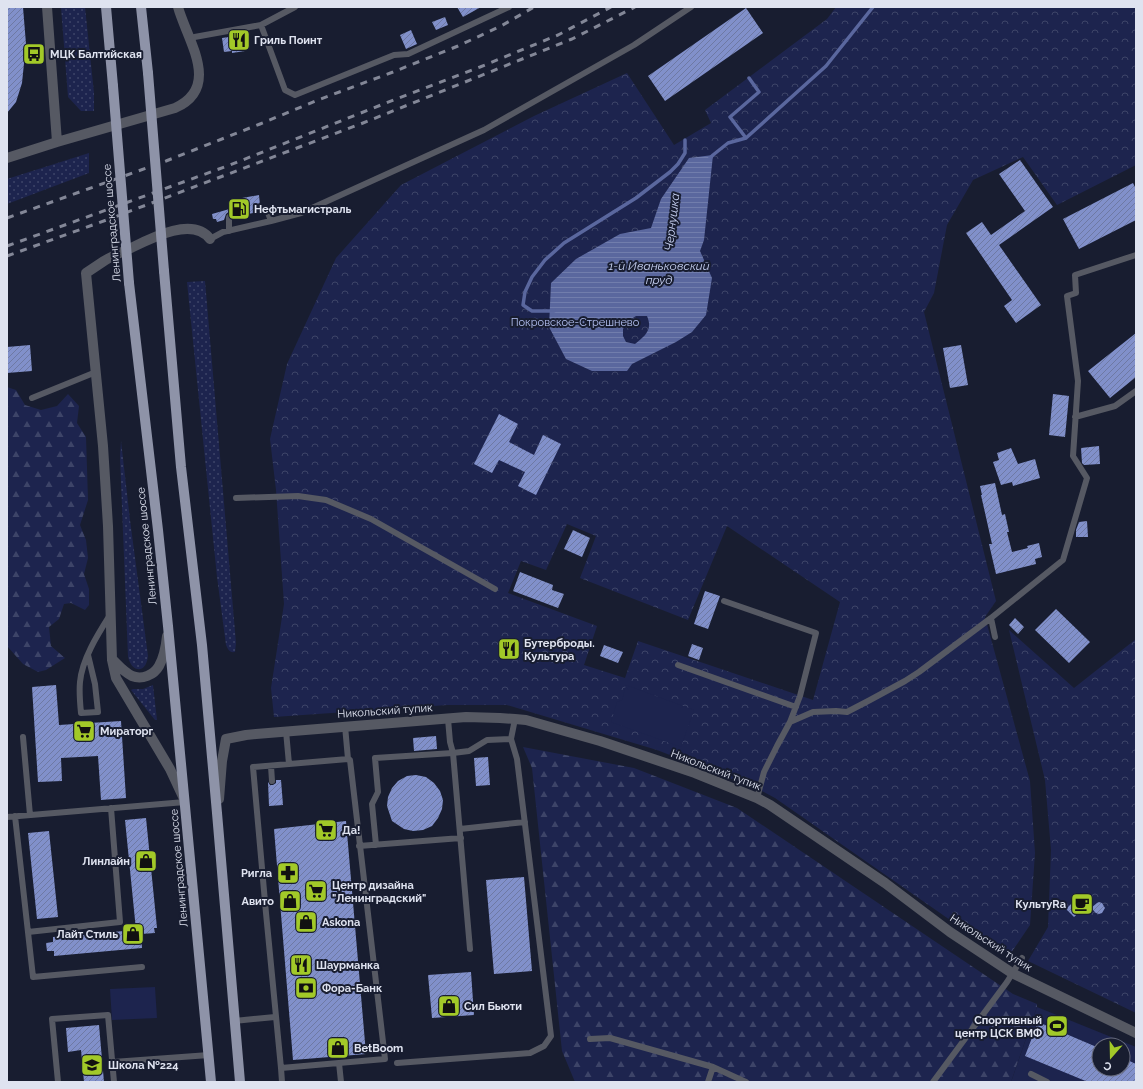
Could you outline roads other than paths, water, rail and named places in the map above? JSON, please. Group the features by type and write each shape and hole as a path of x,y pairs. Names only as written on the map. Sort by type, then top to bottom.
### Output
{"main road":[{"name":"Ленинградское шоссе","path":"106,7 129,283 168,626 186,802 211,1082"},
{"path":"141,7 148,73 181,467 202,644 240,1082"}],"street":[{"path":"47,7 57,142"},
{"path":"7,158 182,105 194,92 199,80 199,67 178,7"},
{"path":"186,802 170,769 116,678 112,660 108,526 103,446 86,273 105,260 155,236 172,230 197,230 207,235 210,239"},
{"path":"112,660 124,671 140,678 154,672 159,666 165,650 168,626"},
{"name":"Никольский тупик","path":"217,813 222,761 226,739 246,735 286,731 466,717 526,720 600,741 695,773 770,804 885,883 950,932 1012,973 1136,1033"}],"lane":[{"path":"189,38 262,25 295,7"},
{"path":"262,25 285,90 295,95 394,55 408,54 509,7"},
{"path":"210,239 229,230 271,222 301,213 484,130 634,45 691,7"},
{"path":"261,209 266,210 271,222"},
{"path":"229,230 229,217 233,213"},
{"path":"790,722 813,712 847,712 905,682 990,618 1063,560 1087,478 1073,456 1078,381 1067,296 1076,294 1075,275 1136,255"},
{"path":"32,398 96,372"},
{"path":"1075,416 1115,406 1136,390"},
{"path":"236,498 298,496 326,500 371,519 494,589"},
{"path":"724,601 816,633 796,707 790,722 764,772 757,798"},
{"path":"88,655 95,684 98,712 81,713 80,682 83,669 88,655 97,636 110,614"},
{"path":"990,618 995,637"},
{"path":"678,665 796,707"},
{"path":"448,719 450,742 453,753 470,949"},
{"path":"397,1063 530,1052 544,1046 551,1036 517,759 511,739 515,719"},
{"path":"281,1068 385,1059 345,726"},
{"path":"286,731 288,764"},
{"path":"23,737 30,815"},
{"path":"376,845 372,804 378,792 375,758 470,751 487,740 511,739"},
{"path":"282,1082 275,1017 254,767 348,759"},
{"path":"271,766 272,781"},
{"path":"7,817 186,802"},
{"path":"28,932 120,922 111,808"},
{"path":"15,816 33,977 142,967"},
{"path":"460,829 525,822"},
{"path":"359,846 461,838"},
{"path":"933,1082 1022,958"},
{"path":"58,1082 52,1019 108,1015 114,1082"},
{"path":"234,1020 275,1017"},
{"path":"590,1039 610,1038 713,1067 746,1082"},
{"path":"113,1062 209,1055"},
{"path":"339,1063 341,1082"},
{"path":"708,1082 713,1067"},
{"path":"1031,1074 1047,1082"}],"water":[{"name":"1-й Иваньковский пруд","path":"713,155 704,240 700,251 712,278 706,315 692,332 676,342 632,364 627,371 592,371 566,359 549,327 551,283 576,259 620,234 651,228 661,199 689,158","holes":["636,316 647,316 649,325 645,335 635,344 626,342 623,336 623,329 628,321"]}],"waterway":[{"name":"Чернушка","path":"710,158 728,143 746,138 826,66 873,7"},
{"path":"746,138 730,117 759,92 749,78"},
{"path":"554,311 532,311 523,305 525,292 532,277 545,260 564,243 636,198 670,172 678,164 685,153 685,140"}],"railway":[{"path":"7,218 166,161 458,46 501,26 534,7"},
{"path":"7,246 230,165 480,67 558,35 611,7"},
{"path":"7,256 363,123 572,39 635,7"}],"place":[{"name":"Гриль Поинт","path":"239,40"},
{"name":"МЦК Балтийская","path":"34,54"},
{"name":"Нефтьмагистраль","path":"239,209"},
{"name":"Бутерброды. Культура","path":"509,649"},
{"name":"Мираторг","path":"84,731"},
{"name":"Да!","path":"326,830"},
{"name":"Линлайн","path":"146,861"},
{"name":"Ригла","path":"288,873"},
{"name":"Центр дизайна \"Ленинградский\"","path":"316,891"},
{"name":"Авито","path":"290,901"},
{"name":"КультуRа","path":"1082,904"},
{"name":"Askona","path":"306,922"},
{"name":"Лайт Стиль","path":"133,934"},
{"name":"Шаурманка","path":"301,965"},
{"name":"Фора-Банк","path":"306,988"},
{"name":"Сил Бьюти","path":"449,1006"},
{"name":"Спортивный центр ЦСК ВМФ","path":"1057,1026"},
{"name":"BetBoom","path":"338,1048"},
{"name":"Школа №224","path":"92,1065"}],"park label":[{"name":"Покровское-Стрешнево","path":"575,322"}]}
